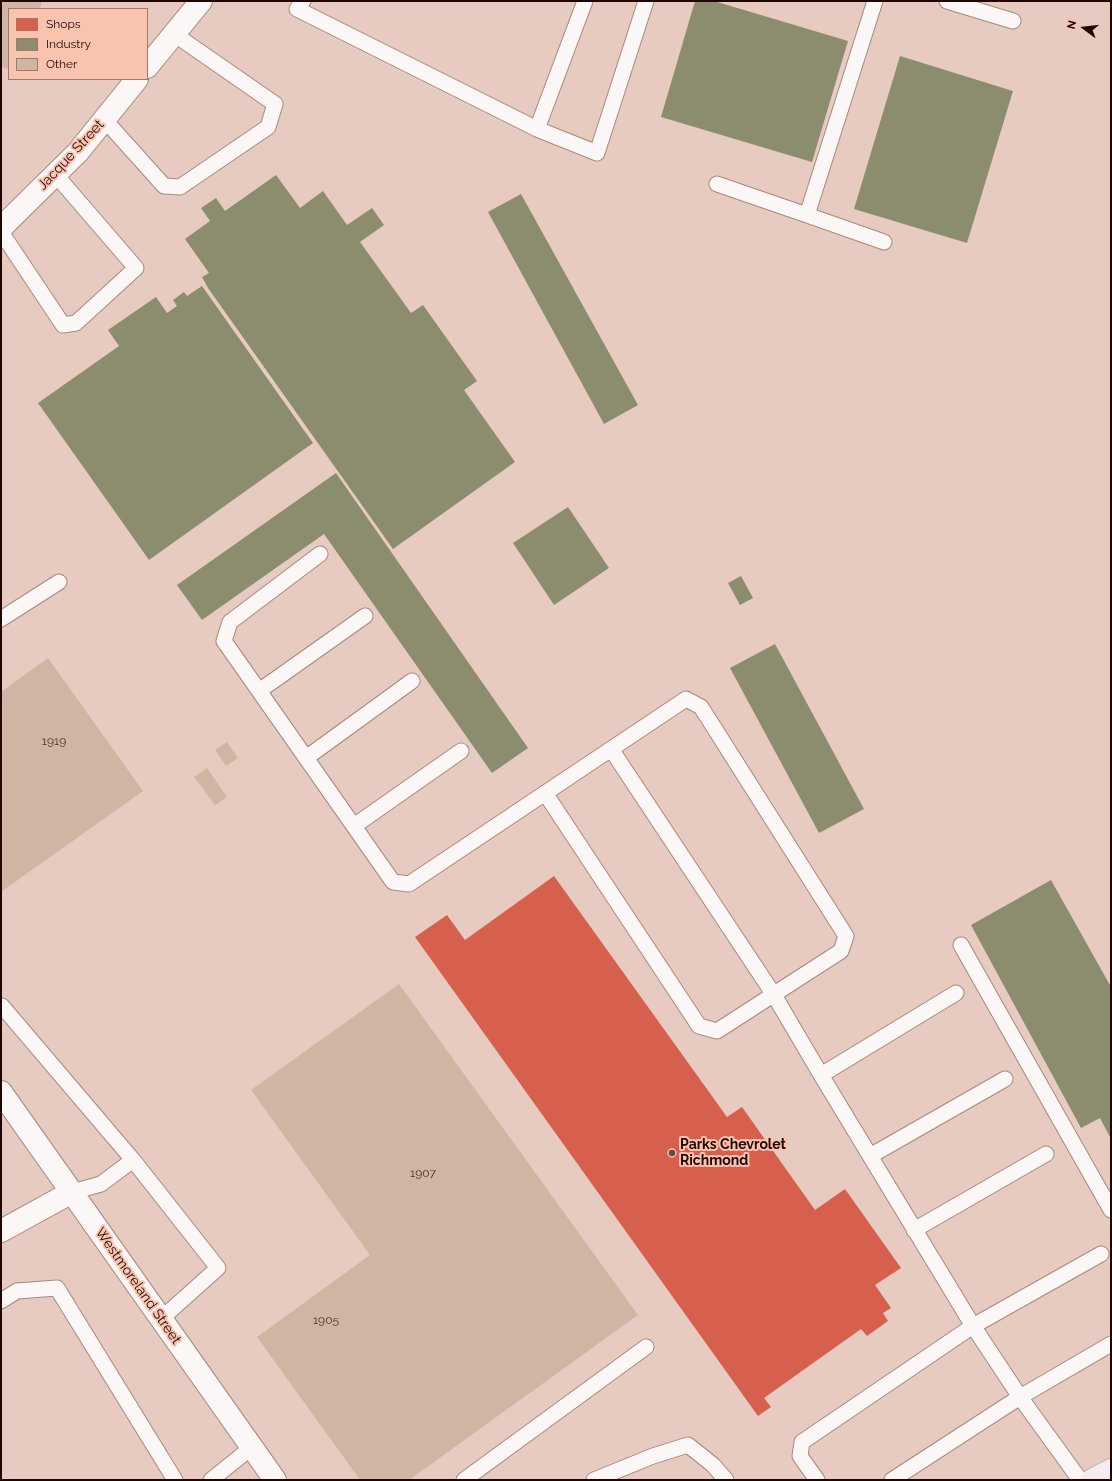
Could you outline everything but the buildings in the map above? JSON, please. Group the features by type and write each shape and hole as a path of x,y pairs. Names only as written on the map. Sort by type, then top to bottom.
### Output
{"main road":[{"path":"1092,1480 1111,1470"}],"street":[{"path":"148,66 201,1"},
{"name":"Jacque Street","path":"1,228 78,152 136,80"},
{"name":"Westmoreland Street","path":"1,1092 275,1480"},
{"path":"1,1231 72,1192"}],"lane":[{"path":"303,1 297,9 537,129 597,153 646,1"},
{"path":"537,129 585,1"},
{"path":"807,215 875,1"},
{"path":"947,1 1013,21"},
{"path":"104,119 164,186 180,187 268,127 275,104 174,34"},
{"path":"1,232 63,325 76,323 136,268 56,174"},
{"path":"717,184 884,242"},
{"path":"320,554 230,622 224,641 393,882 409,884 545,793 686,699 701,707 846,936 841,951 717,1031 700,1026 545,793"},
{"path":"1,619 59,582"},
{"path":"259,691 365,616"},
{"path":"306,758 412,681"},
{"path":"611,749 774,995 973,1326 1020,1397 1080,1480"},
{"path":"354,826 461,752"},
{"path":"961,945 1111,1210"},
{"path":"821,1075 956,993"},
{"path":"1,1006 133,1160 218,1268 161,1319"},
{"path":"870,1156 1004,1079"},
{"path":"914,1230 1046,1154"},
{"path":"72,1192 101,1184 133,1160"},
{"path":"817,1480 800,1456 802,1442 973,1326 1101,1254"},
{"path":"1,1301 17,1291 58,1288 175,1480"},
{"path":"892,1480 1020,1397 1111,1344"},
{"path":"464,1480 646,1348"},
{"path":"594,1480 653,1456 688,1445 713,1465 726,1480"},
{"path":"211,1480 252,1448"}],"place":[{"name":"Parks Chevrolet Richmond","path":"672,1153"}]}
